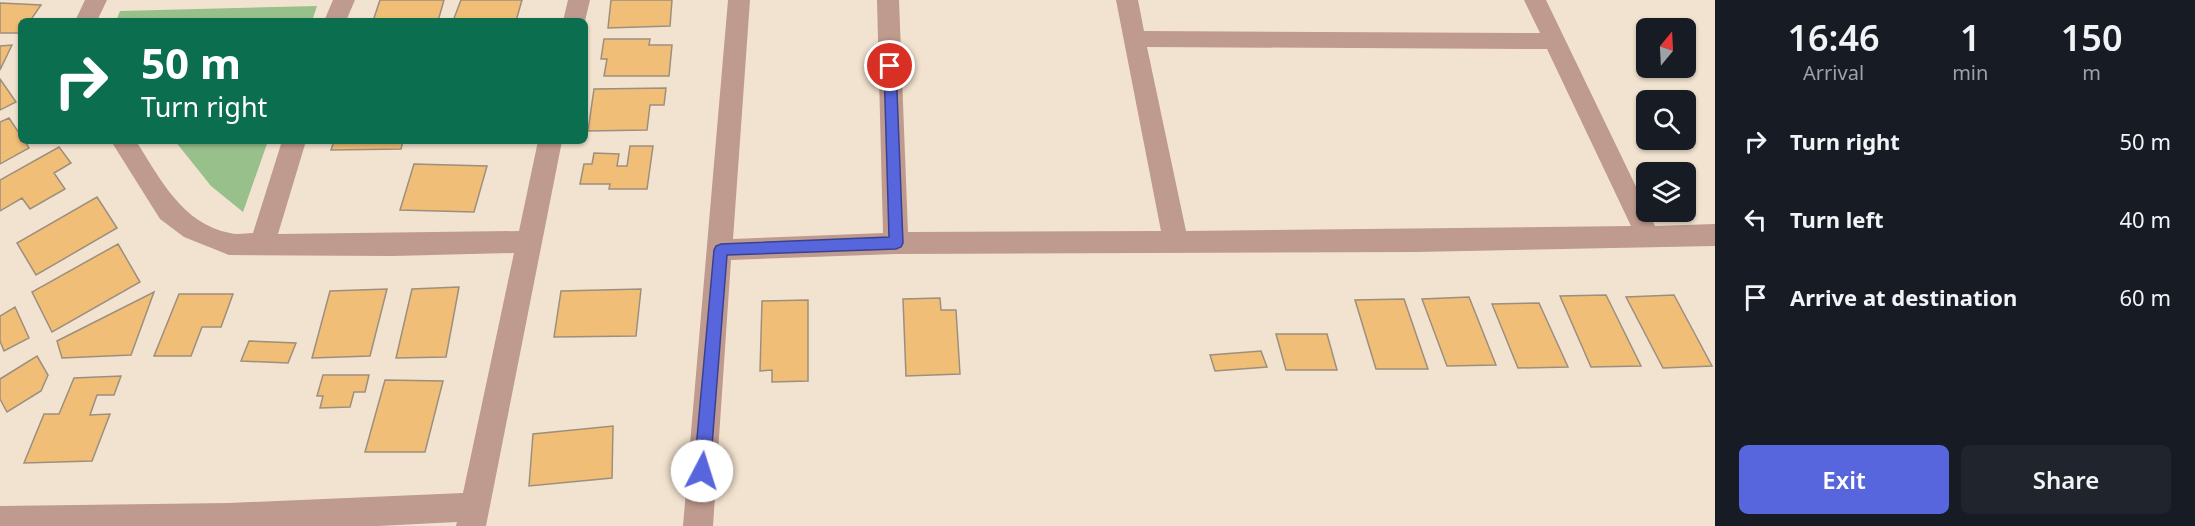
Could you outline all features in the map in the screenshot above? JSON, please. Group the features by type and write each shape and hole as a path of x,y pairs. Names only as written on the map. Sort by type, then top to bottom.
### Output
{"street":[{"path":"87,18 96,0"},
{"path":"337,18 344,0"},
{"path":"575,18 579,0"},
{"path":"698,526 739,0"},
{"path":"888,0 896,243"},
{"path":"1127,0 1174,241"},
{"path":"1535,0 1648,236"},
{"path":"1135,39 1556,41"},
{"path":"125,144 169,212 193,230 229,244 530,242"},
{"path":"262,244 293,144"},
{"path":"0,521 473,517 549,144"},
{"path":"721,250 896,243 1417,241 1715,235"}],"green space":[{"path":"317,6 313,18 117,18 120,11"},
{"path":"177,144 267,144 243,212 211,186"}],"building":[{"path":"380,0 444,0 439,18 374,18"},
{"path":"461,0 522,0 517,18 454,18"},
{"path":"611,0 672,0 670,26 608,28"},
{"path":"0,3 41,5 32,18 18,18 18,33 0,33"},
{"path":"604,39 650,39 649,45 672,45 669,76 604,76 607,59 601,59"},
{"path":"12,45 0,70 0,46"},
{"path":"0,79 16,102 0,110"},
{"path":"666,88 664,105 650,105 647,130 588,131 594,89"},
{"path":"9,118 18,132 18,144 27,144 29,148 0,164 0,122"},
{"path":"333,144 402,144 401,149 331,150"},
{"path":"630,146 653,146 647,189 609,189 610,184 580,184 584,164 592,164 594,153 619,154 617,166 627,166"},
{"path":"59,147 71,163 54,173 65,189 30,209 22,198 0,211 0,180"},
{"path":"414,164 487,166 474,212 400,210"},
{"path":"97,197 117,228 36,275 17,243"},
{"path":"118,244 140,282 52,332 32,292"},
{"path":"459,287 446,357 396,358 412,289"},
{"path":"387,289 370,356 312,358 330,291"},
{"path":"641,289 636,336 554,337 561,291"},
{"path":"154,292 131,355 62,358 57,341"},
{"path":"179,294 233,294 221,327 202,327 191,356 154,356"},
{"path":"1606,295 1641,366 1591,367 1560,296"},
{"path":"1674,295 1712,366 1663,368 1626,297"},
{"path":"1469,297 1496,365 1447,366 1422,299"},
{"path":"940,298 941,310 956,310 960,374 906,376 903,299"},
{"path":"1404,299 1428,369 1376,369 1355,300"},
{"path":"808,300 808,381 772,382 772,370 760,371 762,301"},
{"path":"1539,303 1568,367 1518,368 1492,304"},
{"path":"15,307 29,338 4,351 0,341 0,316"},
{"path":"1276,334 1327,334 1337,370 1286,370"},
{"path":"249,341 296,343 288,363 241,361"},
{"path":"1261,351 1267,367 1215,371 1210,355"},
{"path":"37,356 48,375 41,391 7,412 0,399 0,379"},
{"path":"323,375 369,375 365,392 354,392 350,407 320,408 323,396 317,396"},
{"path":"121,376 114,395 97,395 90,415 110,414 92,461 24,463 44,414 59,414 74,378"},
{"path":"385,380 443,381 425,452 365,452"},
{"path":"613,426 612,478 529,486 533,434"}],"route":[{"path":"702,471 721,250 896,243 890,66"}]}
